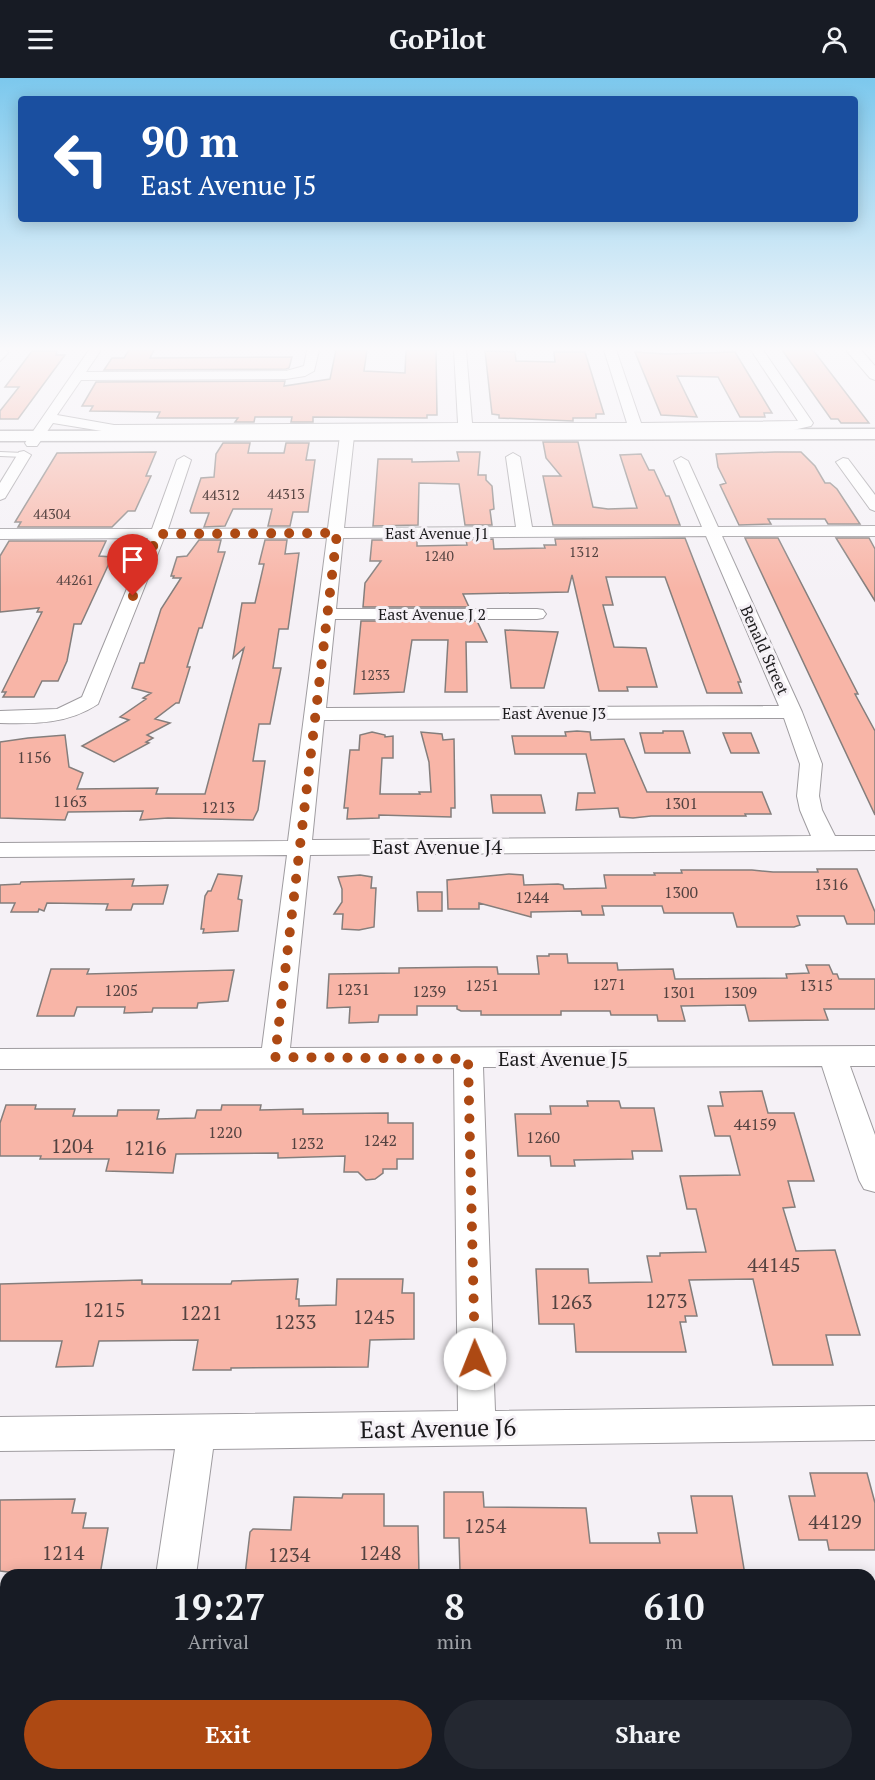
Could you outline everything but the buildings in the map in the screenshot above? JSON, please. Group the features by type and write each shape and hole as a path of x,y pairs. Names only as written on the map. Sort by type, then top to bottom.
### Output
{"main road":[{"path":"0,444 875,434"},
{"path":"0,436 31,445"},
{"path":"347,440 875,442"}],"street":[{"path":"0,495 41,429"},
{"path":"275,1057 347,440"},
{"path":"513,457 525,532"},
{"path":"0,717 53,717 77,711 91,700 158,534 184,460"},
{"name":"Benald Street","path":"681,461 792,712 811,764 808,796 811,810 826,843"},
{"path":"843,462 875,506"},
{"name":"East Avenue J1","path":"0,534 875,531"},
{"name":"East Avenue J 2","path":"327,614 537,614"},
{"name":"East Avenue J3","path":"316,714 792,712"},
{"name":"East Avenue J4","path":"0,850 875,843"},
{"name":"East Avenue J5","path":"0,1059 875,1056"},
{"path":"833,1057 875,1180"},
{"path":"468,1059 477,1428"},
{"name":"East Avenue J6","path":"0,1434 875,1423"},
{"path":"177,1569 197,1431"}],"lane":[{"path":"0,454 31,445"}],"route":[{"path":"133,596 158,534 337,533 275,1057 468,1059 475,1359"}]}
